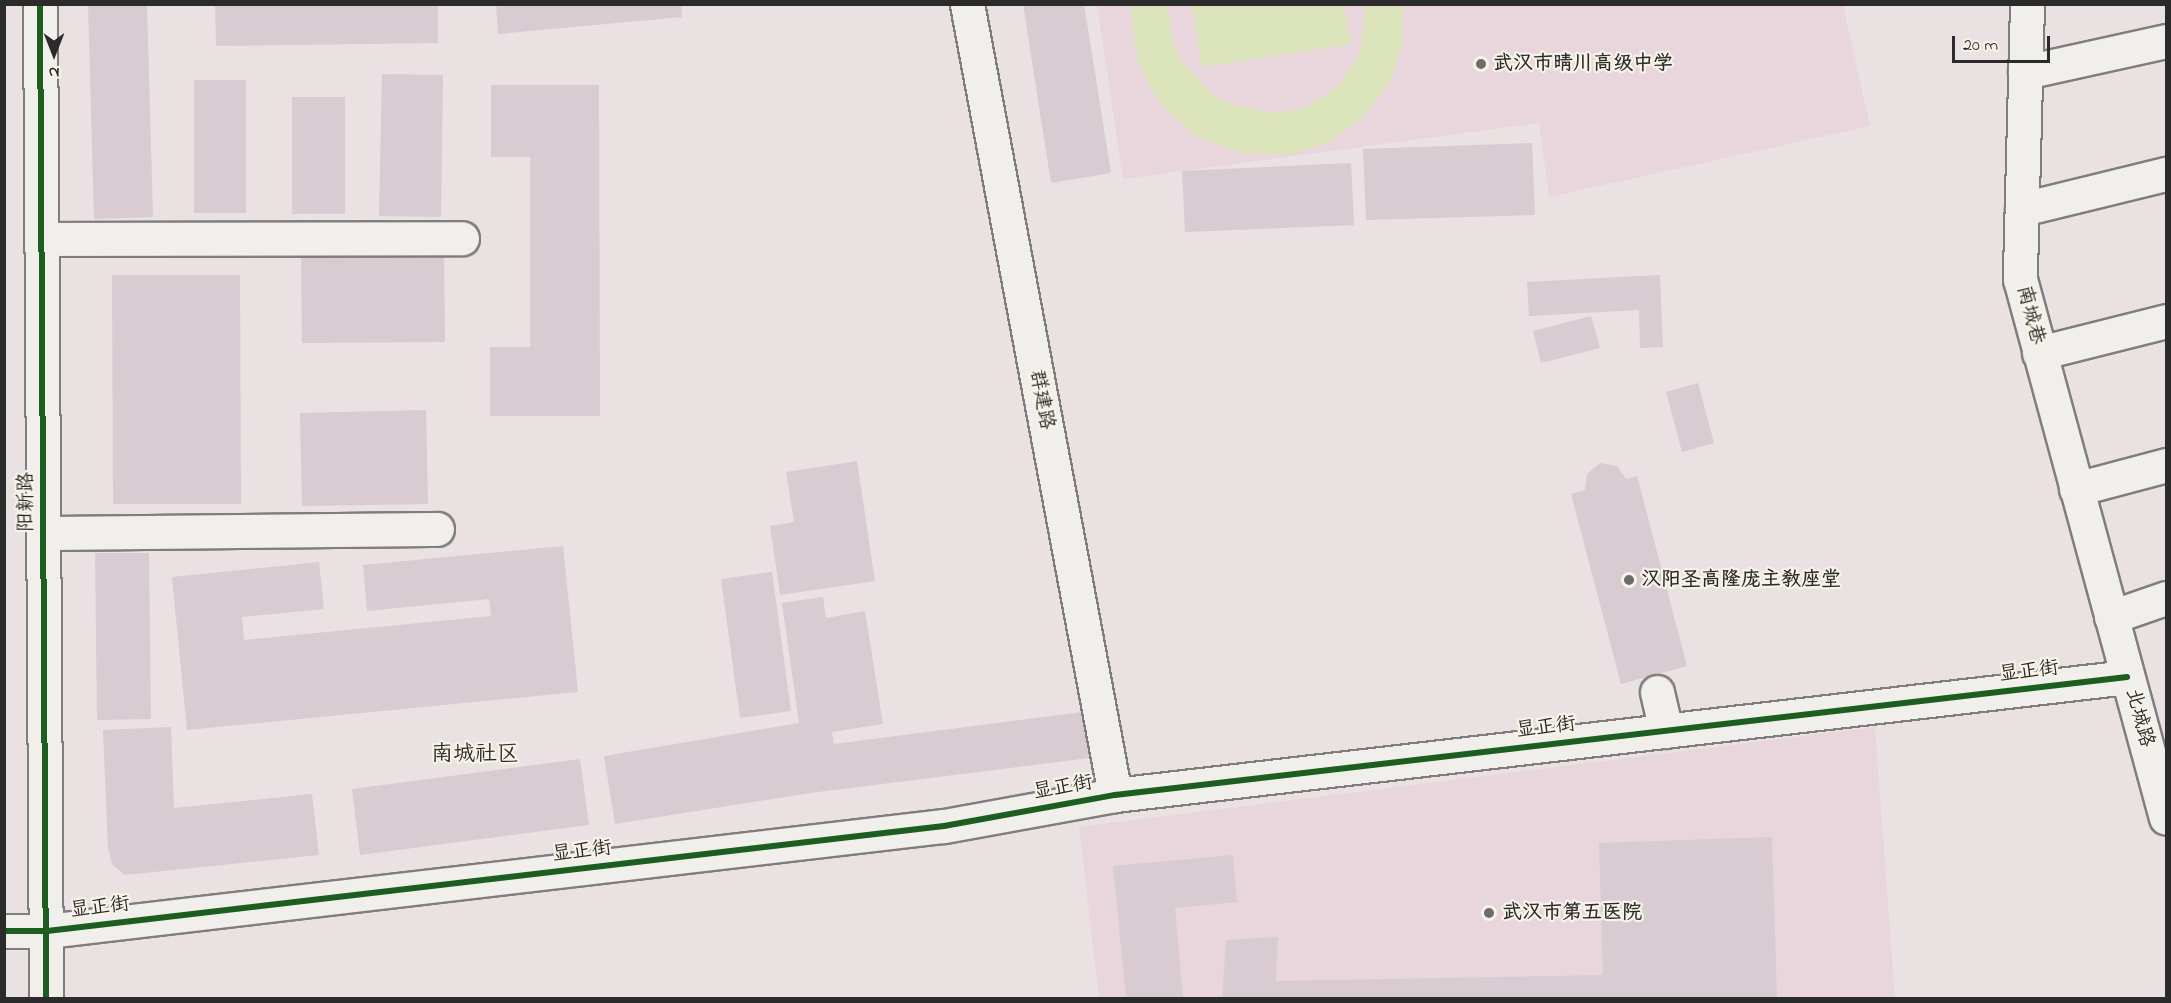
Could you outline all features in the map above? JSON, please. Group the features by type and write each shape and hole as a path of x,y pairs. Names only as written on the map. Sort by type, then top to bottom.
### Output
{"street":[{"name":"阳新路","path":"40,4 46,999"},
{"name":"群建路","path":"967,4 1115,795"},
{"name":"南城巷","path":"2027,4 2020,279 2111,617"},
{"path":"2025,72 2166,41"},
{"path":"2022,209 2166,174"},
{"path":"41,239 462,238"},
{"path":"2039,352 2166,321"},
{"path":"2076,489 2166,465"},
{"path":"44,533 437,529"},
{"path":"2111,617 2166,598"},
{"name":"北城路","path":"2111,617 2166,818"},
{"name":"显正街","path":"4,931 47,931 944,826 1115,795 2127,677"},
{"path":"1657,692 1666,731"}],"shaded area":[{"name":"武汉市晴川高级中学","path":"1097,5 1843,5 1870,126 1549,197 1539,123 1123,179"},
{"name":"武汉市第五医院","path":"1875,727 1895,998 1099,998 1079,827"}],"green space":[{"path":"1130,5 1167,5 1173,44 1180,60 1214,96 1233,105 1276,113 1305,108 1338,86 1359,56 1366,5 1403,5 1403,44 1389,84 1363,118 1328,143 1287,155 1240,153 1196,136 1160,104 1138,63"},
{"path":"1192,5 1344,5 1351,44 1202,67"}],"building":[{"path":"88,4 147,4 153,217 94,219"},
{"path":"215,4 438,4 438,43 216,46"},
{"path":"496,4 681,4 682,17 498,34"},
{"path":"1023,4 1084,4 1111,173 1051,183"},
{"path":"382,74 443,75 441,217 379,216"},
{"path":"194,80 246,80 246,213 194,213"},
{"path":"491,85 599,85 600,416 490,416 490,347 530,347 530,157 491,157"},
{"path":"292,97 345,97 345,214 292,214"},
{"path":"1532,143 1535,215 1366,220 1363,149"},
{"path":"1351,163 1354,225 1185,232 1182,171"},
{"path":"444,255 445,342 302,343 301,256"},
{"path":"112,275 240,275 241,504 113,504"},
{"path":"1660,275 1663,347 1640,348 1639,310 1529,316 1527,282"},
{"path":"1591,316 1600,348 1541,363 1533,331"},
{"path":"1698,383 1714,443 1682,452 1666,392"},
{"path":"426,410 428,504 302,506 300,413"},
{"path":"857,461 875,581 780,595 770,526 794,522 786,472"},
{"name":"汉阳圣高隆庞主教座堂","path":"1600,463 1617,466 1626,479 1637,476 1687,666 1621,684 1571,494 1585,490 1587,474"},
{"path":"563,546 578,692 187,730 172,577 319,562 324,609 242,617 244,640 491,616 489,599 367,611 363,565"},
{"path":"95,553 149,553 151,719 97,720"},
{"path":"772,572 791,711 740,718 721,579"},
{"path":"823,597 826,618 865,611 883,724 832,732 834,744 1083,712 1089,758 810,793 615,824 604,756 799,723 782,603"},
{"path":"171,727 174,808 312,794 319,855 125,875 112,864 108,848 103,730"},
{"path":"580,759 589,825 360,855 352,789"},
{"path":"1772,837 1777,997 1222,998 1226,940 1278,937 1276,981 1603,975 1599,843"},
{"path":"1233,855 1237,902 1175,908 1183,998 1126,998 1113,866"}],"cycle path":[{"path":"40,4 46,998"},
{"path":"4,931 47,931 944,826 1115,795 2127,677"}],"place":[{"name":"武汉市晴川高级中学","path":"1481,64"},
{"name":"汉阳圣高隆庞主教座堂","path":"1629,580"},
{"name":"武汉市第五医院","path":"1489,913"}],"district":[{"name":"南城社区","path":"475,756"}]}
